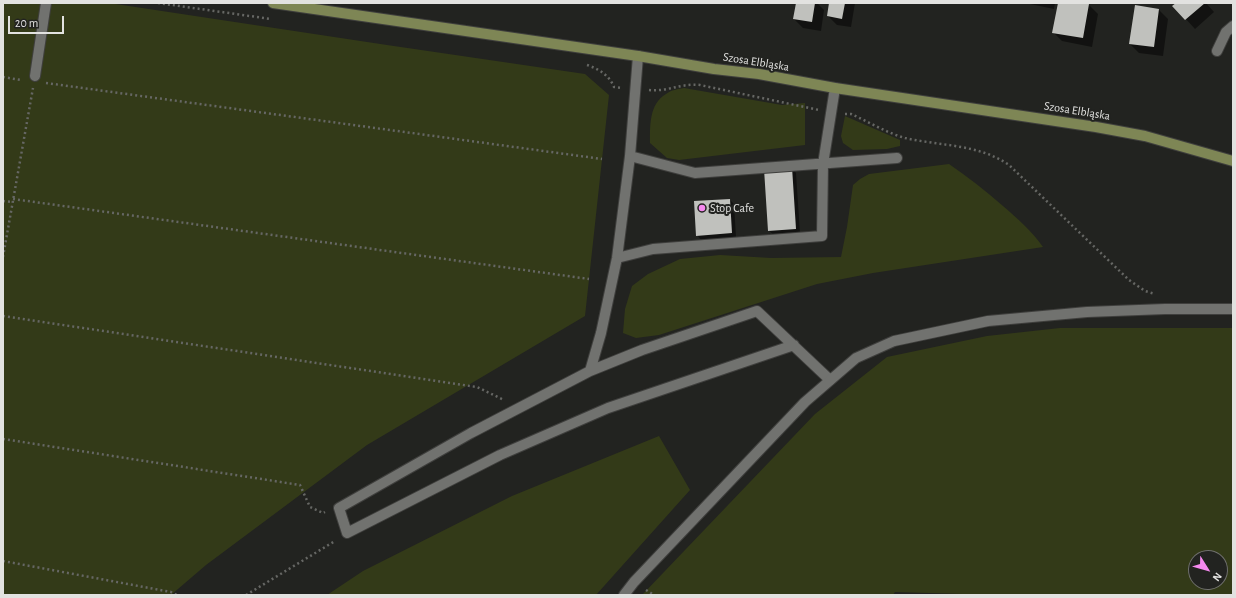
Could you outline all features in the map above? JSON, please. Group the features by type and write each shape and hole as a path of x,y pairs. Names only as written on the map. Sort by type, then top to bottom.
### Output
{"main road":[{"name":"Szosa Elbląska","path":"273,3 758,74 835,88 1096,127 1145,136 1233,161"}],"street":[{"path":"34,79 46,3"},
{"path":"1217,50 1226,32 1233,26"},
{"path":"590,371 601,333 617,258 630,156 638,56"},
{"path":"617,258 653,249 822,236 823,164 835,88"},
{"path":"630,156 695,173 897,158"},
{"path":"624,595 634,582 768,439 805,402 856,358 894,341 988,321 1087,312 1233,308"},
{"path":"794,345 608,408 500,455 347,534 339,508 471,433 590,371 642,350 757,310 794,345 830,380"}],"path":[{"path":"586,64 604,73 611,80 614,87 658,91 689,84 700,85 811,109 852,114 905,138 975,150 1002,160 1129,280 1145,291 1160,295"},
{"path":"3,77 34,79 602,159"},
{"path":"3,257 34,79"},
{"path":"3,201 13,201 589,279"},
{"path":"3,316 477,387 520,407"},
{"path":"3,440 300,485 310,507 323,513 339,508"},
{"path":"246,595 347,534"},
{"path":"3,561 171,592 177,595"}],"green space":[{"path":"3,3 109,3 585,74 609,95 585,316 367,445 206,565 171,595 3,595"},
{"path":"684,88 782,105 805,103 805,145 679,160 667,158 650,143 653,109 660,98 670,92"},
{"path":"845,116 900,140 900,146 887,149 853,150 843,143 841,136"},
{"path":"949,164 970,179 1014,216 1029,230 1043,247 873,273 817,284 659,335 636,338 623,333 625,309 632,286 648,274 680,259 720,255 771,258 841,257 853,185 869,174"},
{"path":"1060,328 1233,328 1233,595 995,595 895,592 893,595 642,595 815,414 887,357 987,336"},
{"path":"659,436 690,490 596,595 327,595 363,571 512,496"}],"building":[{"path":"796,3 815,3 812,22 793,19"},
{"path":"829,3 845,3 842,19 827,16"},
{"path":"1058,3 1089,4 1083,38 1052,33"},
{"path":"1176,3 1205,3 1185,20 1172,6"},
{"path":"1135,5 1159,9 1154,47 1129,44"},
{"path":"792,167 796,229 768,231 764,169"},
{"path":"730,199 732,233 696,236 694,201"}],"place":[{"name":"Stop Cafe","path":"702,208"}]}
